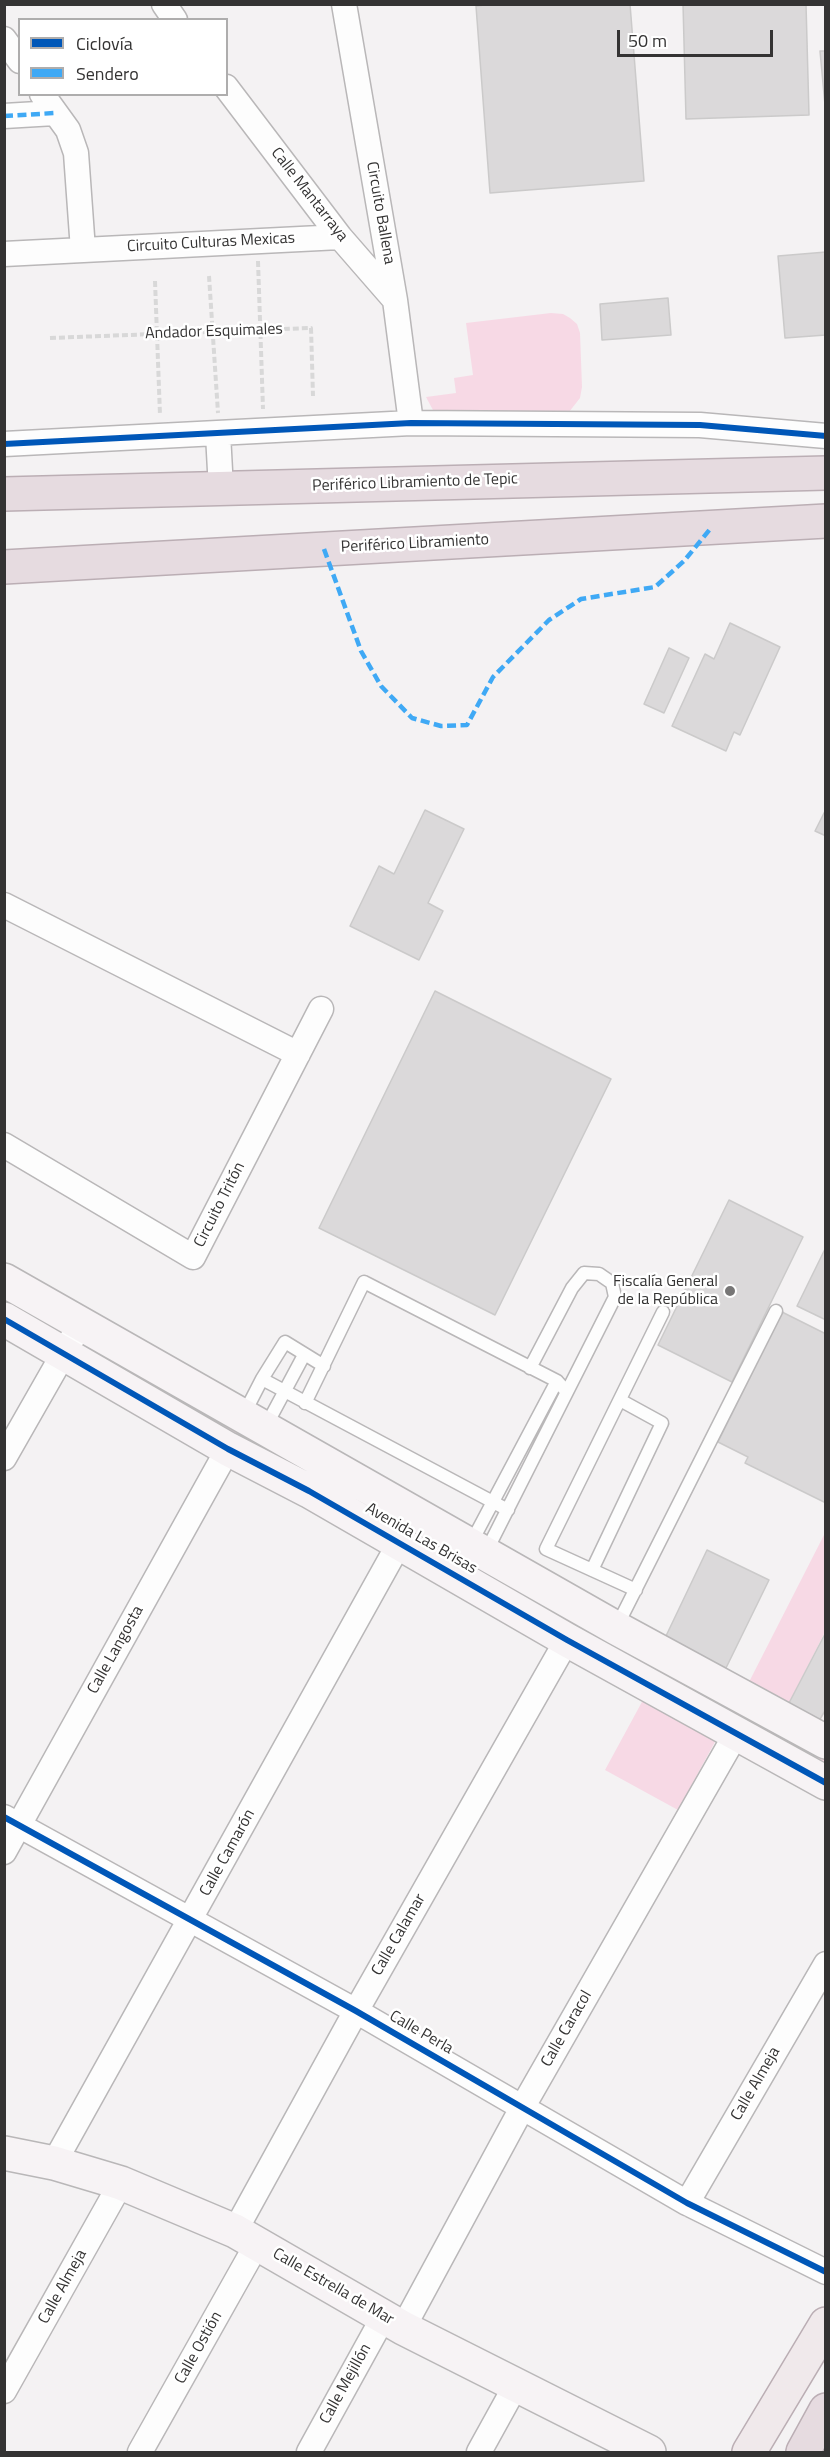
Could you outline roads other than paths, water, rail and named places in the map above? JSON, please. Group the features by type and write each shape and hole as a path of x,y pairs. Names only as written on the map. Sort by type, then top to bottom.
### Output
{"highway":[{"name":"Periférico Libramiento de Tepic","path":"6,493 825,473"},
{"path":"636,533 736,517 825,511"},
{"name":"Periférico Libramiento","path":"12,570 825,521"},
{"path":"802,2452 825,2410"}],"main road":[{"path":"749,2452 825,2324"}],"street":[{"path":"164,4 174,18"},
{"name":"Circuito Ballena","path":"344,4 395,300 411,423"},
{"path":"4,39 18,58"},
{"name":"Calle Mantarraya","path":"228,90 340,237 395,300"},
{"path":"4,116 48,104 68,130 76,153 83,250"},
{"name":"Circuito Culturas Mexicas","path":"4,254 340,237"},
{"path":"4,444 411,423 700,425 825,436"},
{"path":"218,434 221,489"},
{"path":"4,905 298,1054"},
{"name":"Circuito Tritón","path":"4,1145 193,1257 321,1009"},
{"name":"Avenida Las Brisas","path":"4,1280 616,1628 825,1742"},
{"name":"Avenida Las Brisas","path":"4,1319 228,1449 309,1491 567,1640 825,1783"},
{"path":"4,1458 81,1323"},
{"name":"Calle Langosta","path":"4,1852 12,1821 228,1449"},
{"path":"309,1491 326,1462"},
{"name":"Calle Camarón","path":"54,2163 400,1542"},
{"name":"Calle Calamar","path":"246,2237 356,2011 567,1640"},
{"name":"Calle Caracol","path":"393,2322 522,2108 736,1734"},
{"name":"Calle Perla","path":"12,1821 356,2011 687,2203 825,2272"},
{"name":"Calle Almeja","path":"687,2203 825,1964"},
{"name":"Calle Estrella de Mar","path":"4,2153 54,2163 121,2183 246,2237 393,2322 649,2452"},
{"name":"Calle Almeja","path":"4,2391 121,2183"},
{"name":"Calle Ostión","path":"140,2452 246,2237"},
{"name":"Calle Mejillón","path":"309,2452 393,2322"},
{"path":"479,2452 516,2385"}],"lane":[{"path":"478,1549 508,1510 549,1429 615,1297 612,1283 599,1274 584,1273 572,1288 530,1368"},
{"path":"305,1403 364,1282 557,1381 567,1390"},
{"path":"616,1628 776,1311"},
{"path":"636,1590 546,1549 663,1312"},
{"path":"254,1421 262,1379 285,1342 324,1366"},
{"path":"254,1421 285,1391 304,1355"},
{"path":"262,1379 508,1510"},
{"path":"478,1549 492,1502 515,1464 557,1381"},
{"path":"592,1570 662,1423 620,1400"},
{"path":"535,1421 549,1429"},
{"path":"515,1464 528,1470"}],"place":[{"name":"Fiscalía General de la República","path":"730,1291"}]}
